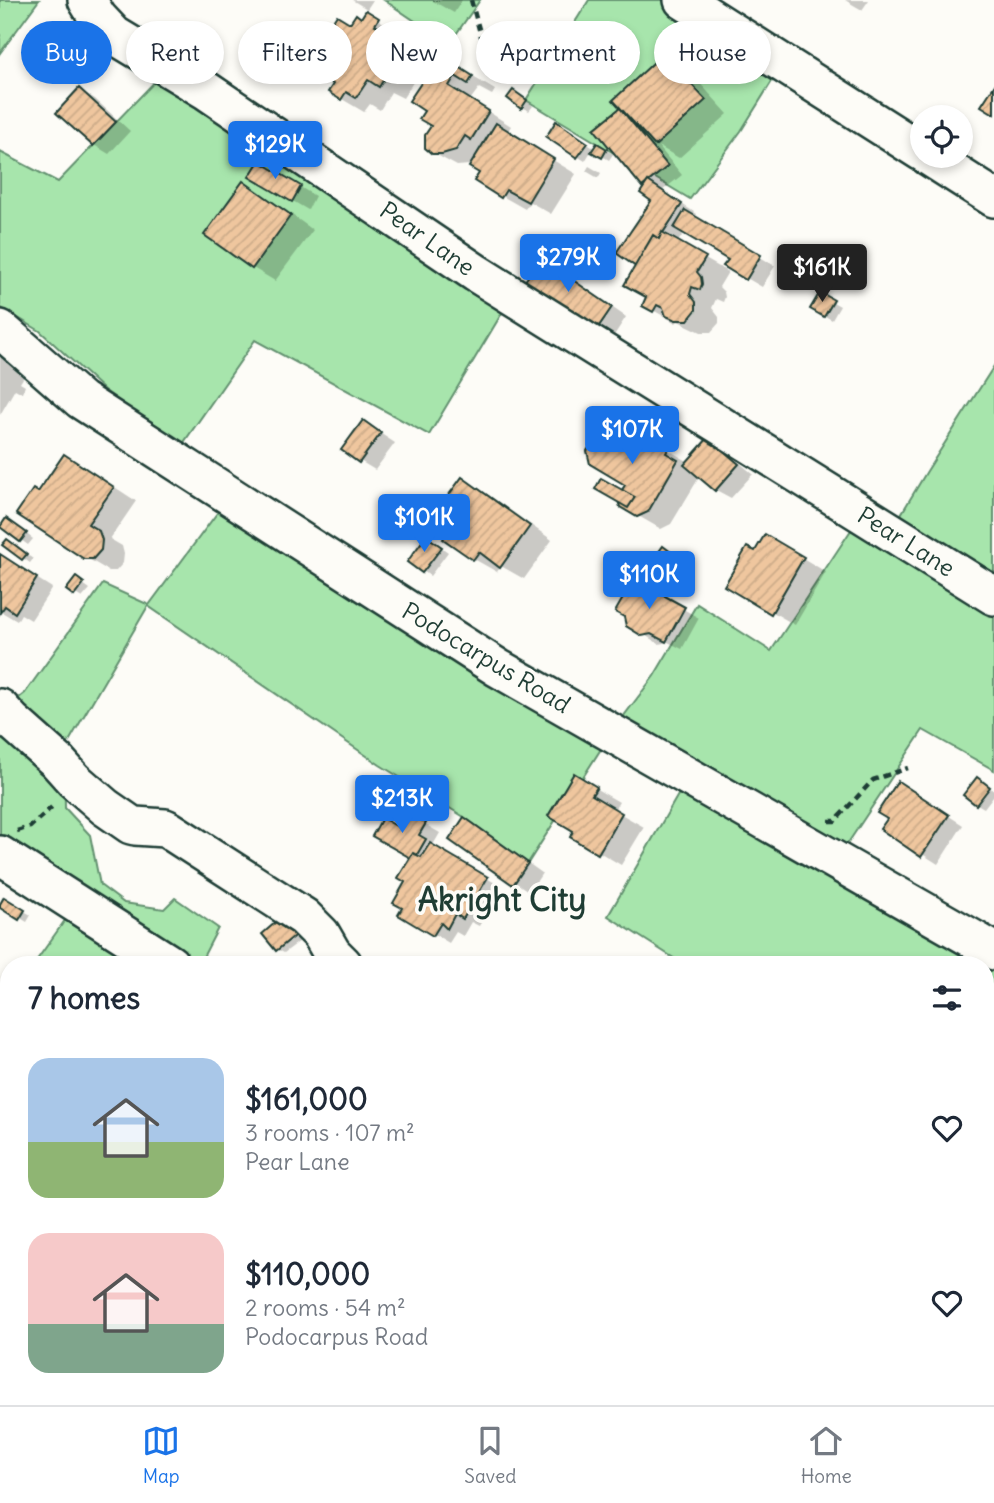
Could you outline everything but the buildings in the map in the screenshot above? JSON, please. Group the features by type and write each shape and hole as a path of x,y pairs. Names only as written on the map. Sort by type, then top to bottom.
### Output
{"street":[{"name":"Pear Lane","path":"87,0 98,18 114,35 207,90 477,273 994,596"},
{"path":"683,0 910,144"},
{"path":"947,168 994,198"},
{"name":"Podocarpus Road","path":"0,329 81,400 498,668 994,951"},
{"path":"0,708 105,807 135,826 169,830 304,917 321,934 335,956"},
{"path":"0,855 158,956"}],"path":[{"path":"471,0 477,21"},
{"path":"823,822 835,821 873,780 908,768"}],"green space":[{"path":"0,0 39,0 21,21 0,53"},
{"path":"384,0 480,0 462,26 462,21 415,21"},
{"path":"589,0 682,0 717,21 654,21 654,84 770,84 741,131 690,199 526,100 536,84 640,84 640,21 576,21"},
{"path":"771,54 784,62 771,83"},
{"path":"152,84 184,84 508,303 429,435 255,340 182,445 104,390 40,331 0,307 0,152 58,182"},
{"path":"994,366 994,577 897,521"},
{"path":"226,501 608,738 528,863 464,817 380,765 148,606 64,750 65,808 90,835 100,885 124,903 164,909 175,898 218,928 204,956 173,956 0,847 0,690 15,701 25,693 103,584 149,605"},
{"path":"857,521 994,605 994,770 923,730 844,849 620,721 654,676 697,604 771,651"},
{"path":"686,781 994,953 994,956 670,956 608,916"},
{"path":"68,916 132,956 40,956"}],"district":[{"name":"Akright City","path":"502,900"}]}
